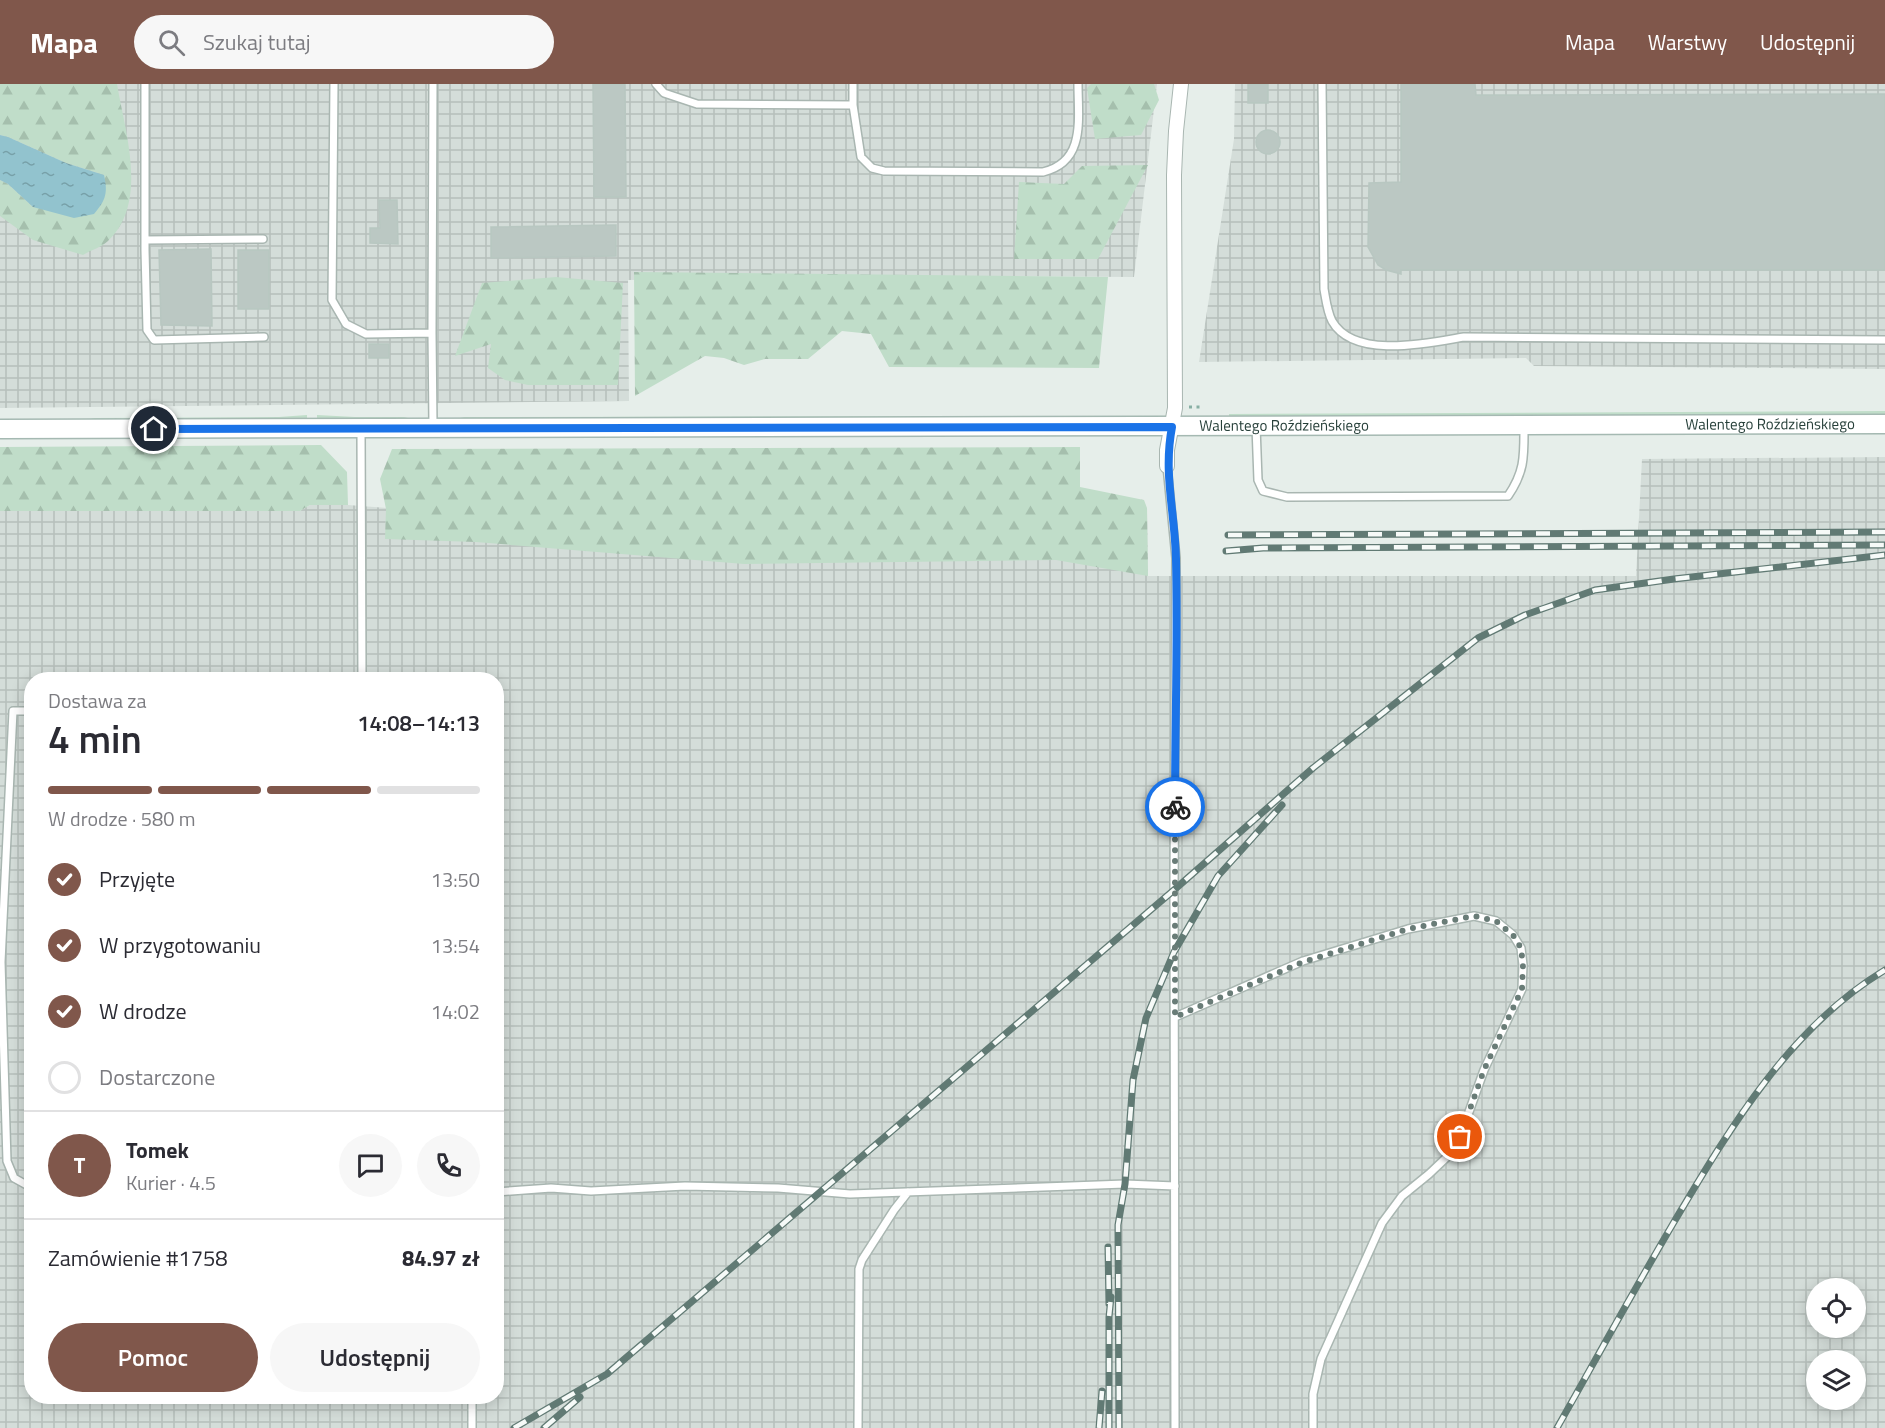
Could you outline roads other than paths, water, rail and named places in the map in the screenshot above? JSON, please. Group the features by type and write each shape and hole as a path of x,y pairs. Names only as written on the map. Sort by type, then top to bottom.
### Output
{"street":[{"path":"1167,466 1167,450 1174,408 1175,164 1181,84"},
{"name":"Walentego Roździeńskiego","path":"0,429 1885,424"}],"lane":[{"path":"145,84 147,330 154,340 264,336"},
{"path":"334,84 332,300 346,324 366,334 432,333"},
{"path":"433,84 434,428"},
{"path":"656,84 664,93 696,104 853,105"},
{"path":"853,84 853,105 861,157 872,168 884,171 1043,172 1056,169 1074,149 1078,136 1077,84"},
{"path":"1322,84 1324,289 1333,323 1349,337 1375,346 1407,346 1464,338 1885,340"},
{"path":"145,240 263,239"},
{"path":"1256,426 1258,480 1263,491 1287,497 1508,496 1518,482 1522,471 1524,424"},
{"path":"361,428 362,672"},
{"path":"1167,466 1176,558 1175,1428"},
{"path":"24,711 13,711 1,962 7,1161 14,1178 24,1184"},
{"path":"1175,1017 1303,962 1419,927 1474,916 1496,921 1513,935 1521,948 1522,989 1484,1070 1460,1137 1448,1156 1402,1196 1382,1223 1321,1359 1313,1394 1313,1428"},
{"path":"504,1191 551,1188 591,1191 685,1186 778,1188 850,1194 1125,1184 1175,1186"},
{"path":"858,1428 859,1269 862,1260 908,1192"},
{"path":"472,1404 472,1428"}],"water":[{"path":"0,135 66,163 104,175 105,196 98,209 94,214 74,218 33,207 8,184 0,180"}],"railway":[{"path":"1228,535 1885,532"},
{"path":"1226,551 1263,548 1885,545"},
{"path":"514,1428 607,1374 1174,890 1313,768 1478,638 1525,615 1595,590 1885,555"},
{"path":"1119,1428 1118,1225 1125,1184 1133,1080 1146,1018 1174,952 1218,876 1282,805"},
{"path":"1557,1428 1674,1222 1717,1151 1764,1082 1819,1021 1885,970"},
{"path":"1108,1247 1109,1304"},
{"path":"1109,1428 1111,1297"},
{"path":"1099,1428 1102,1391"},
{"path":"544,1428 580,1397"}]}
